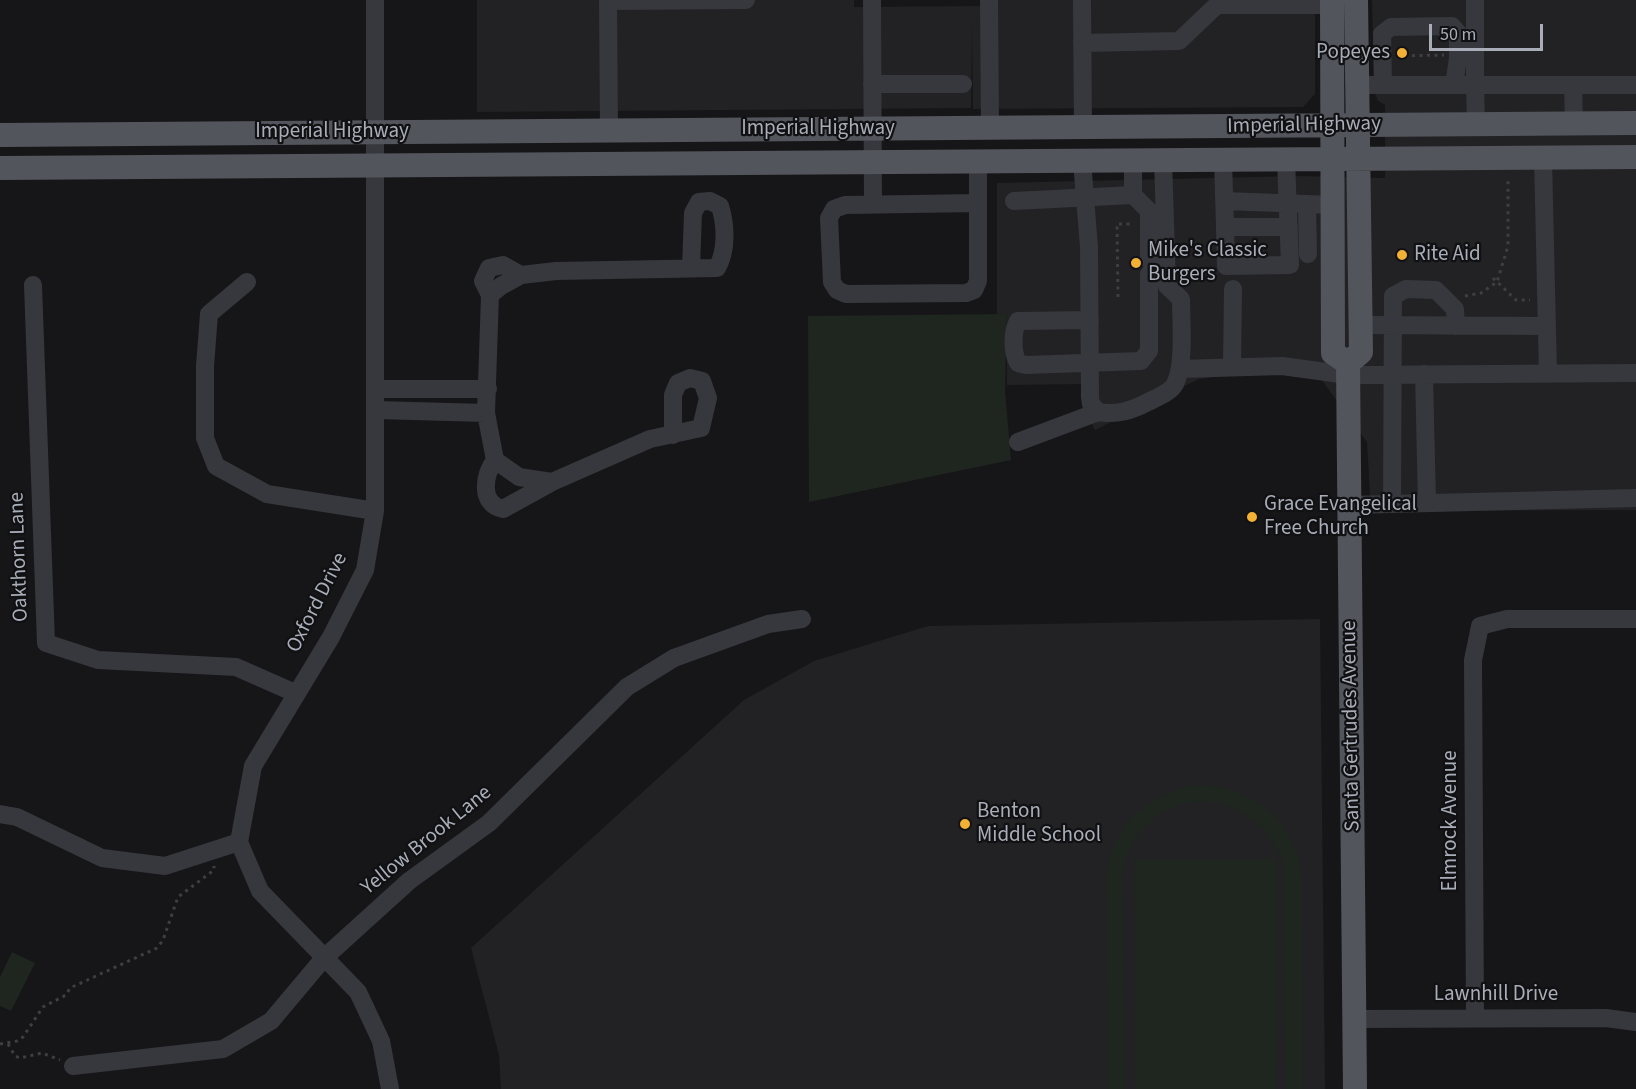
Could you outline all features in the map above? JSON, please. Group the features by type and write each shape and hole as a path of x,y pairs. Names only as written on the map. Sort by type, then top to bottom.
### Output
{"main road":[{"name":"Santa Gertrudes Avenue","path":"1355,1089 1348,369 1361,352 1356,0"},
{"path":"1332,3 1333,353 1348,369"},
{"name":"Imperial Highway","path":"0,135 1636,123"},
{"path":"1082,161 1083,128"},
{"name":"Imperial Highway","path":"0,168 1636,157"}],"street":[{"name":"Oxford Drive","path":"239,842 253,766 295,693 331,637 365,570 375,511 375,0"},
{"path":"609,131 608,1 746,0"},
{"path":"872,0 873,204"},
{"path":"989,0 990,128"},
{"path":"1082,0 1083,128"},
{"path":"1475,0 1476,124"},
{"path":"1082,43 1179,41 1217,5 1332,3"},
{"path":"1383,85 1382,34 1390,27 1452,26 1458,33 1458,58 1454,85"},
{"path":"872,84 963,84"},
{"path":"1357,85 1636,85"},
{"path":"1573,85 1574,124"},
{"path":"1543,158 1548,374"},
{"path":"1090,320 1027,319 1018,321 1014,327 1014,356 1018,363 1090,364 1106,360 1141,360 1149,351 1149,211 1133,195 1133,160"},
{"path":"1018,442 1098,412 1115,413 1133,410 1174,386 1179,369 1181,299 1167,286 1163,160"},
{"path":"1223,160 1226,266 1290,265 1286,160"},
{"path":"1082,161 1089,247 1091,404 1098,412"},
{"path":"978,162 978,203 978,280 974,290 966,293 846,294 837,290 832,282 829,218 834,209 845,205 978,203"},
{"path":"1014,201 1133,195"},
{"path":"1225,201 1332,205"},
{"path":"1307,204 1308,254"},
{"path":"1225,228 1288,227"},
{"path":"1289,255 1332,253"},
{"path":"552,482 519,477 495,460 486,413 490,295 521,275 567,271 692,268"},
{"path":"246,282 210,314 205,366 205,438 216,466 267,494 375,511"},
{"name":"Oakthorn Lane","path":"33,285 46,643 98,660 236,667 295,693"},
{"path":"1232,367 1233,289"},
{"path":"1392,504 1393,296 1406,289 1436,290 1455,309 1456,326"},
{"path":"1361,325 1547,326"},
{"path":"1179,369 1282,366 1348,369 1391,375 1636,373"},
{"path":"1424,375 1427,503"},
{"path":"376,389 488,389"},
{"path":"376,410 486,413"},
{"path":"495,460 489,469 484,486 488,500 495,507 503,509 552,482 650,439 673,435"},
{"path":"1350,505 1636,498"},
{"name":"Elmrock Avenue","path":"1475,1017 1473,660 1480,626 1507,619 1636,619"},
{"name":"Yellow Brook Lane","path":"73,1066 223,1048 271,1021 324,958 410,881 489,823 636,681 675,658 737,635 768,624 802,620"},
{"path":"0,814 27,821 102,858 165,866 239,842 260,891 358,992 381,1041 390,1089"},
{"name":"Lawnhill Drive","path":"1355,1019 1606,1018 1636,1022"}],"path":[{"path":"1389,56 1446,55"},
{"path":"1466,300 1466,294 1481,293 1497,282 1508,246 1508,173"},
{"path":"1118,297 1117,224 1132,224"},
{"path":"1493,278 1516,300 1546,301"},
{"path":"0,1043 8,1044 23,1037 43,1007 66,995 70,988 157,948 163,940 178,897 213,870 215,850"},
{"path":"8,1044 15,1056 20,1058 42,1053 73,1066"}],"shaded area":[{"path":"477,0 854,0 854,7 980,6 980,0 1315,0 1315,94 1303,107 973,109 972,26 971,108 477,112"},
{"path":"1372,0 1636,0 1636,510 1371,511 1367,442 1318,375 1254,372 1199,379 1095,430 1085,410 1085,384 1007,385 1007,314 997,314 997,183 1298,176 1385,178 1385,105 1378,101 1374,91"},
{"path":"1007,314 1005,391 1011,460 809,502 808,316"},
{"name":"Benton Middle School","path":"1320,619 1325,1089 501,1089 499,1055 471,948 744,700 814,661 928,626"},
{"path":"1199,785 1238,792 1255,800 1282,824 1298,858 1302,878 1303,1089 1286,1089 1283,862 1267,834 1247,815 1223,804 1197,802 1173,808 1151,821 1133,843 1122,873 1125,1089 1108,1089 1106,877 1110,858 1125,827 1149,803 1164,795"},
{"path":"1135,859 1276,859 1277,1089 1136,1089"},
{"path":"12,952 35,963 11,1011 0,1006 0,977"}],"place":[{"name":"Popeyes","path":"1402,53"},
{"name":"Rite Aid","path":"1402,255"},
{"name":"Mike's Classic Burgers","path":"1136,263"},
{"name":"Grace Evangelical Free Church","path":"1252,517"},
{"name":"Benton Middle School","path":"965,824"}]}
